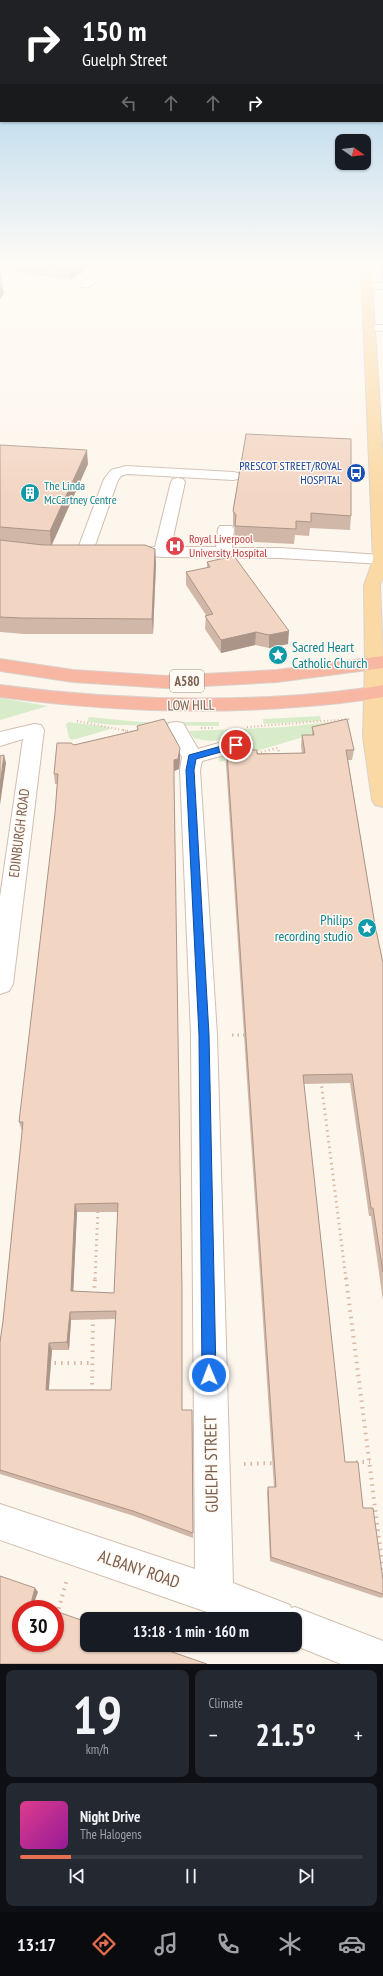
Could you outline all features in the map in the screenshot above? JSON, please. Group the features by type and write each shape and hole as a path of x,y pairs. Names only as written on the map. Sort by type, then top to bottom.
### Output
{"highway":[{"name":"LOW HILL","path":"0,665 73,676 166,682 277,676 379,663"},
{"name":"LOW HILL","path":"0,692 62,700 167,706 248,704 341,698 378,692"}],"main road":[{"path":"370,341 382,560 372,585 379,663 378,692 373,724 373,737 383,800"}],"street":[{"path":"99,551 110,479 116,473 126,470 233,476"},
{"path":"164,552 164,538 178,482"},
{"path":"69,552 99,551 139,555 164,552 226,540 382,560"},
{"path":"176,728 192,757 243,750"},
{"name":"EDINBURGH ROAD","path":"0,739 34,730 0,984"},
{"name":"GUELPH STREET","path":"192,757 190,770 204,1035 214,1595"},
{"name":"ALBANY ROAD","path":"0,1522 214,1595 258,1612"},
{"path":"302,1629 383,1661"}],"path":[{"path":"246,727 348,719 373,724"},
{"path":"72,721 114,727 132,732"},
{"path":"124,734 168,727 217,728"},
{"path":"243,750 278,748 280,764"},
{"path":"204,1035 252,1035"},
{"path":"320,1073 383,1571"},
{"path":"94,1299 98,1204"},
{"path":"94,1315 92,1391 99,1391"},
{"path":"46,1363 92,1363"},
{"path":"354,1462 370,1462"},
{"path":"211,1464 282,1463"},
{"path":"61,1600 76,1547"}],"green space":[{"path":"0,698 48,706 0,720"},
{"path":"320,716 321,721 264,724 263,719"},
{"path":"89,717 140,722 219,722 219,726 114,725 87,722"},
{"path":"340,721 340,726 220,762 218,758 247,750 239,737 211,741 200,740 194,738 189,731 284,727"},
{"path":"69,722 107,727 111,729 72,740 69,738 66,724"}],"building":[{"path":"246,434 351,439 351,516 311,513 311,522 296,521 296,529 235,526 236,515 233,511"},
{"name":"The Linda McCartney Centre","path":"0,445 87,450 50,531 0,527"},
{"path":"0,540 43,545 145,545 155,549 152,619 0,617"},
{"path":"234,556 289,631 269,635 256,632 221,640 205,616 213,614 186,572 210,567 207,562"},
{"path":"164,719 180,748 178,759 174,760 174,779 182,1289 182,1410 192,1410 193,1533 133,1511 0,1470 0,1342 23,1122 19,1122 55,813 58,774 54,774 57,743 71,743 74,745 138,730 137,726","holes":["118,1203 114,1293 71,1291 75,1204","116,1311 111,1390 46,1390 49,1343 67,1342 70,1312"]},
{"path":"347,719 354,750 346,750 375,925 383,963 383,1272 373,1208 371,1208 352,1074 303,1075 345,1462 358,1462 363,1508 373,1508 383,1580 383,1594 271,1557 268,1487 276,1487 227,753 237,750 257,750 257,754 305,753 302,735 314,735 312,727"},
{"path":"4,755 0,786 0,756"},
{"path":"0,1576 35,1588 32,1600 12,1600 12,1652 64,1652 64,1614 80,1620 80,1652 172,1652 207,1664 0,1664"}],"place":[{"name":"PRESCOT STREET/ROYAL HOSPITAL","path":"356,473"},
{"name":"The Linda McCartney Centre","path":"30,493"},
{"name":"Royal Liverpool University Hospital","path":"175,546"},
{"name":"Sacred Heart Catholic Church","path":"278,655"},
{"name":"Philips recording studio","path":"367,928"}],"route":[{"path":"209,1375 204,1035 190,770 192,757 236,745"}]}
